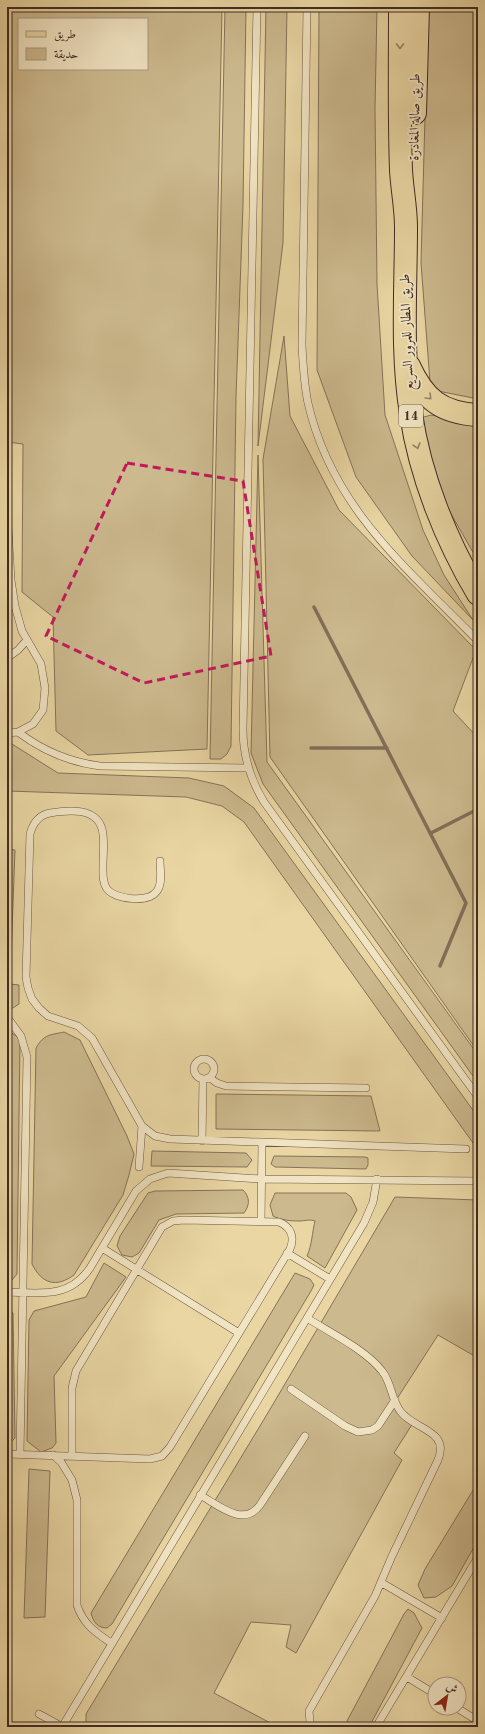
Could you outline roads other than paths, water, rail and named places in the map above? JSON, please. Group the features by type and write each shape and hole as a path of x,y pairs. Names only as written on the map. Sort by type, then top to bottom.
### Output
{"main road":[{"path":"400,7 401,169 406,226"},
{"name":"طريق صالة المغادرة","path":"406,226 411,202 414,158 418,7"},
{"name":"طريق المطار للمرور السريع","path":"406,226 404,287 410,413 415,438 428,482 455,548 478,594"},
{"path":"406,351 407,361 419,386 438,405 450,411 478,415"}],"lane":[{"path":"257,7 243,729 244,749 248,768 264,802 478,1097"},
{"path":"307,7 302,345 304,374 312,416 326,456 338,482 353,506 389,551 478,641"},
{"path":"7,511 11,606 22,631 41,664 45,702 43,710 34,724 18,732 7,733"},
{"path":"7,658 18,650 27,640"},
{"path":"18,732 43,749 70,760 85,764 100,766 248,768"},
{"path":"160,861 160,882 155,893 147,897 121,897 111,893 104,884 102,872 103,834 100,823 92,815 80,811 49,813 35,822 30,834 26,977 32,999 48,1016 78,1026 92,1038 142,1126 148,1132 162,1138 202,1141 466,1149"},
{"path":"7,1017 21,1036 27,1057 20,1454"},
{"path":"202,1141 206,1078 226,1086 366,1088"},
{"path":"139,1167 142,1126"},
{"path":"260,1222 262,1143"},
{"path":"7,1292 57,1292 72,1286 84,1277 136,1190 150,1179 159,1175 178,1173 261,1179 377,1179 478,1182"},
{"path":"39,1714 62,1727 369,1213 376,1191 377,1179"},
{"path":"7,1454 150,1459 162,1456 170,1447 292,1244 293,1238 288,1228 279,1222 184,1220 172,1221 162,1227 76,1372 72,1388 72,1456"},
{"path":"102,1248 239,1333"},
{"path":"287,1253 330,1279"},
{"path":"307,1318 371,1359 387,1378 397,1406 406,1417 436,1436 441,1448 441,1454 392,1556 382,1583 369,1609 309,1711 310,1722 313,1727"},
{"path":"291,1389 344,1426 358,1432 372,1430 378,1426 395,1400"},
{"path":"200,1495 238,1515 251,1514 260,1505 305,1436"},
{"path":"53,1455 64,1466 72,1480 77,1500 77,1605 86,1624 111,1643"},
{"path":"376,1727 478,1557"},
{"path":"382,1583 442,1618"},
{"path":"407,1677 427,1689"},
{"path":"467,1714 478,1721"}],"waterway":[{"path":"314,607 466,903 440,966"},
{"path":"311,748 387,748"},
{"path":"431,833 478,809"}]}
